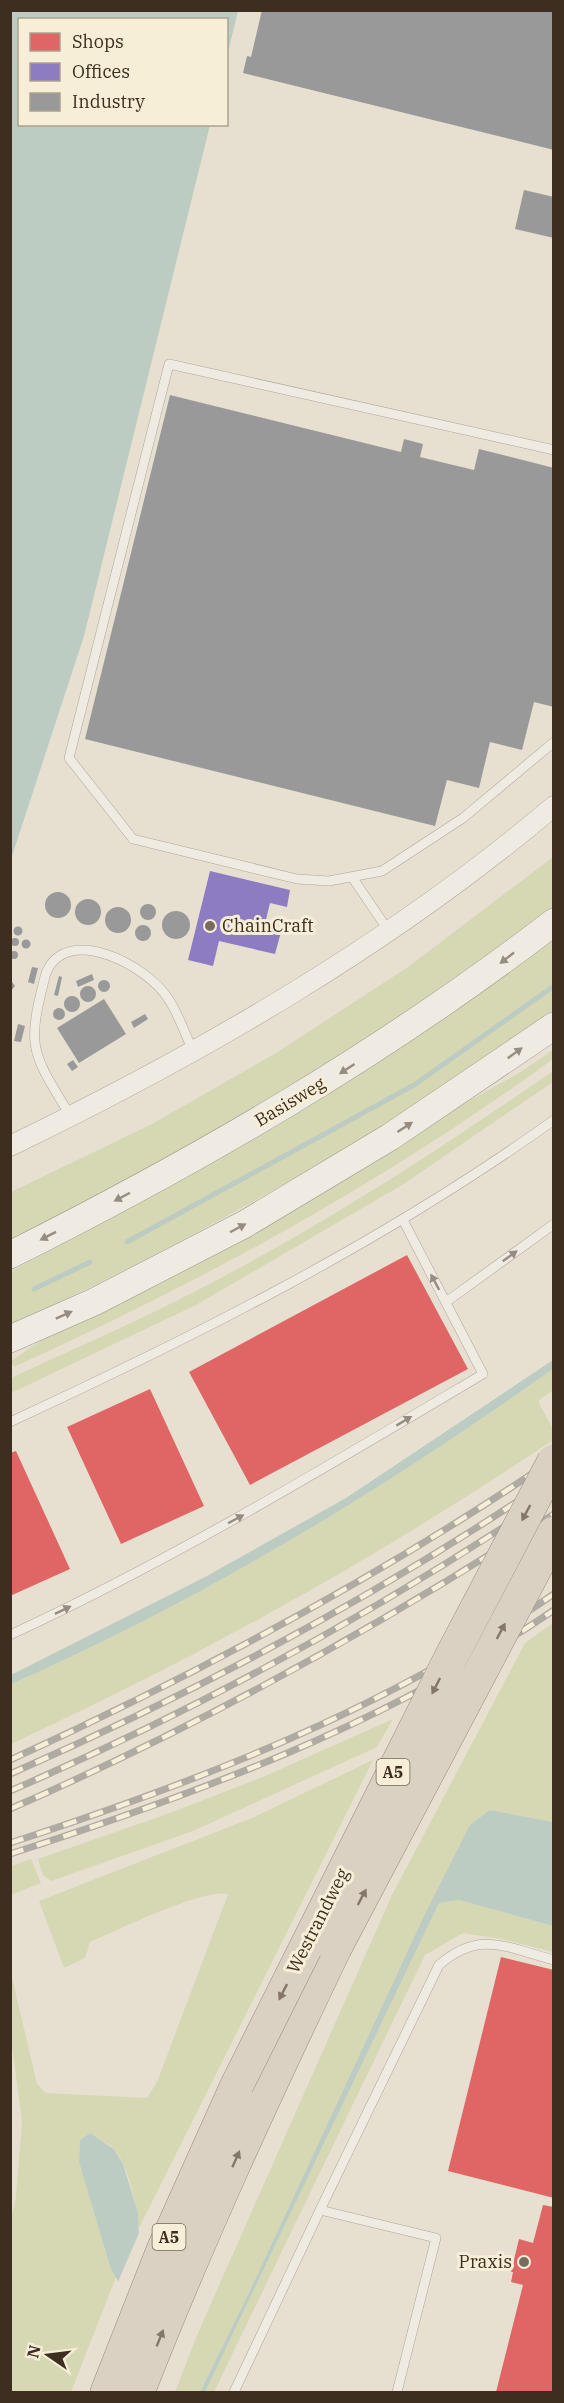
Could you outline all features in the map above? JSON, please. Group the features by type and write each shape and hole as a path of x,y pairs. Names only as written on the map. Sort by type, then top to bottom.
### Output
{"highway":[{"name":"Westrandweg","path":"107,2392 164,2250 242,2075 451,1658 554,1461"},
{"name":"Westrandweg","path":"138,2392 263,2098 330,1959 554,1533"}],"main road":[{"name":"Basisweg","path":"10,1255 158,1178 342,1072 487,973 554,922"},
{"path":"10,1339 94,1302 245,1224 390,1137 554,1026"}],"street":[{"path":"10,1146 72,1117 193,1051 304,986 469,872 554,806"}],"lane":[{"path":"554,450 169,364 69,758 133,839 297,879 329,881 382,871 463,818 554,742"},
{"path":"352,877 388,930"},
{"path":"72,1117 38,1060 33,1033 46,973 49,965 61,954 76,949 97,951 121,961 147,979 169,999 193,1051"},
{"path":"10,1422 162,1352 403,1220 554,1120"},
{"path":"10,1635 113,1585 266,1503 483,1374 403,1220"},
{"path":"446,1302 554,1224"},
{"path":"234,2392 439,1965 460,1948 475,1943 488,1943 554,1960"},
{"path":"320,2211 436,2238 397,2392"}],"green space":[{"path":"553,857 553,908 332,1065 94,1199 11,1239 11,1192 152,1124 276,1053 408,967"},
{"path":"553,938 553,1010 442,1087 274,1190 170,1247 11,1325 10,1272 108,1219"},
{"path":"553,1050 553,1059 424,1147 358,1188 291,1227 154,1300 14,1367 11,1361 46,1337 519,1073"},
{"path":"553,1071 553,1082 402,1185 196,1305 11,1393 11,1378 163,1308 279,1246 464,1132"},
{"path":"553,1369 553,1390 538,1401 553,1429 553,1440 422,1524 288,1603 151,1676 11,1744 10,1684 152,1616 290,1540 357,1500 489,1414"},
{"path":"553,1623 553,1822 490,1810 423,1918 247,2297 200,2392 175,2392 197,2335 392,1895 525,1643"},
{"path":"393,1719 377,1747 193,1831 51,1881 43,1875 38,1859 170,1813 265,1776"},
{"path":"373,1760 139,2228 131,2186 118,2155 111,2146 90,2133 80,2140 79,2162 116,2277 71,2392 11,2392 10,2225 16,2197 22,2122 11,2038 10,1969 37,2084 46,2093 147,2098 157,2082 228,1894 200,1897 181,1903 90,1942 85,1958 64,1968 39,1901 252,1818"},
{"path":"31,1859 41,1883 11,1895 11,1866"},
{"path":"459,1900 553,1926 553,1952 502,1939 463,1933 425,1955 214,2392 205,2392 439,1903"}],"shaded area":[{"path":"11,10 238,11 228,52 228,18 18,18 18,126 210,126 84,636 11,859"},
{"path":"553,1360 553,1369 489,1414 357,1500 222,1579 82,1651 11,1684 11,1675 205,1577 346,1498"},
{"path":"490,1810 553,1822 553,1926 459,1900 439,1903 205,2392 200,2392 247,2297 423,1918 470,1825"},
{"path":"90,2133 114,2149 123,2164 138,2213 140,2263 122,2288 111,2269 79,2162 80,2140"}],"pier":[{"path":"142,2226 143,2264 121,2290 117,2284"}],"building: Shops":[{"path":"407,1255 468,1369 250,1485 189,1372"},
{"path":"150,1389 204,1506 121,1544 67,1427"},
{"path":"16,1451 70,1569 10,1596 10,1453"},
{"path":"501,1957 554,1970 554,2198 448,2171"},
{"path":"543,2205 554,2207 554,2392 496,2392 523,2285 511,2282 513,2272 511,2272 519,2239 533,2243"}],"building: Offices":[{"path":"210,871 290,890 287,907 270,903 264,928 281,932 275,954 219,941 213,966 188,960"}],"building: Industry":[{"path":"262,10 554,10 554,150 243,73 247,56 251,57"},
{"path":"524,190 554,197 554,238 515,229"},
{"path":"170,395 401,452 404,439 423,444 420,457 474,470 479,449 554,468 554,707 534,702 522,750 490,742 479,788 447,780 435,826 85,739"},
{"path":"58,892 67,896 71,905 67,914 58,918 49,914 45,905 49,896"},
{"path":"88,899 97,903 101,912 97,921 88,925 79,921 75,912 79,903"},
{"path":"145,904 151,904 156,912 154,918 145,920 140,915 140,909"},
{"path":"118,907 127,911 131,920 127,929 118,933 109,929 105,920 109,911"},
{"path":"176,911 186,915 190,925 186,935 176,939 166,935 162,925 166,915"},
{"path":"140,925 146,925 151,933 149,939 140,941 135,936 135,930"},
{"path":"18,927 22,931 18,935 14,931"},
{"path":"15,938 19,942 15,946 11,942"},
{"path":"26,940 30,944 26,948 22,944"},
{"path":"14,951 18,955 14,959 10,955"},
{"path":"32,967 38,968 34,984 28,982"},
{"path":"92,974 94,980 78,987 76,981"},
{"path":"59,976 62,977 58,996 54,995"},
{"path":"10,979 15,986 10,992"},
{"path":"106,980 110,986 106,992 102,992 98,984"},
{"path":"85,986 91,986 96,994 94,1000 85,1002 80,997 80,991"},
{"path":"72,996 80,1004 72,1012 64,1004"},
{"path":"104,999 126,1034 79,1063 57,1028"},
{"path":"61,1008 65,1014 61,1020 57,1020 53,1012"},
{"path":"145,1014 148,1019 134,1028 131,1022"},
{"path":"18,1024 25,1026 21,1042 14,1041"},
{"path":"73,1060 78,1067 72,1071 67,1064"}],"waterway":[{"path":"127,1242 414,1085 554,986"},
{"path":"34,1289 90,1262"}],"railway":[{"path":"10,1760 150,1693 288,1621 423,1543 554,1459"},
{"path":"10,1774 151,1709 289,1638 423,1561 554,1477"},
{"path":"10,1791 151,1726 289,1655 423,1577 554,1494"},
{"path":"10,1809 151,1744 220,1709 356,1635 554,1514"},
{"path":"10,1843 153,1794 223,1767 359,1707 425,1673 554,1594"},
{"path":"10,1854 152,1806 291,1752 426,1687 491,1650 554,1610"}],"place":[{"name":"ChainCraft","path":"210,926"},
{"name":"Praxis","path":"524,2262"}]}
